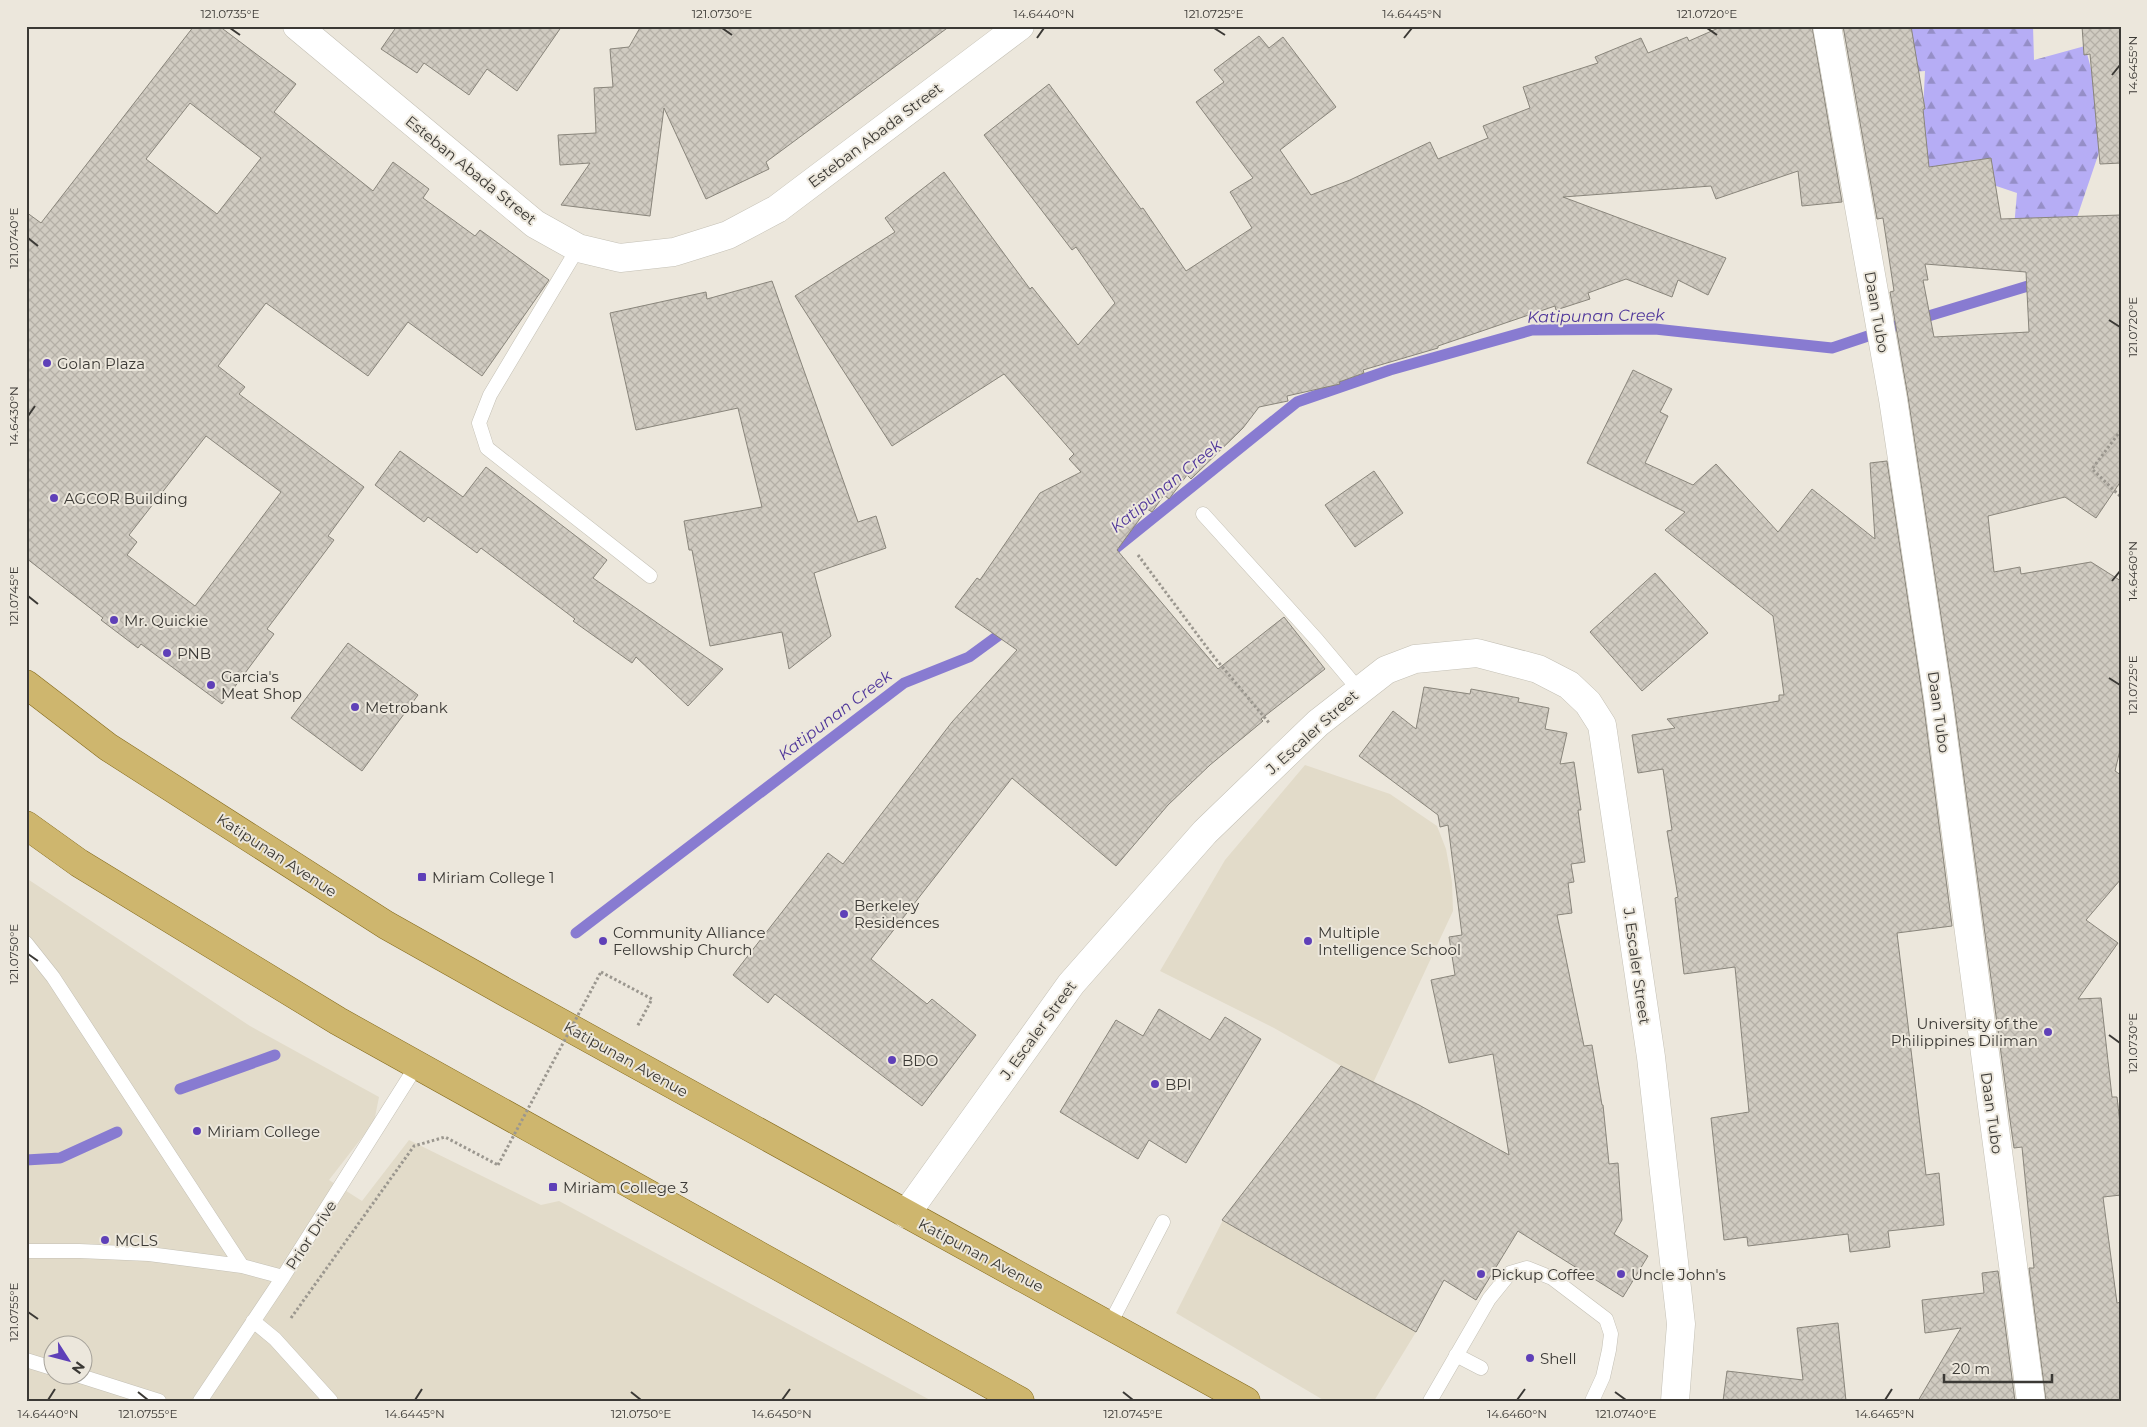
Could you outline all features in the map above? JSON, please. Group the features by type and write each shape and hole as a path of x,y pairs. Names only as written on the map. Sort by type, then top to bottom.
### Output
{"main road":[{"name":"Katipunan Avenue","path":"26,684 108,747 386,925 906,1214 1110,1324 1246,1401"},
{"path":"26,825 79,863 330,1016 1020,1401"}],"street":[{"name":"Esteban Abada Street","path":"297,26 535,224 578,248 620,258 674,252 728,235 777,209 1020,26"},
{"name":"Daan Tubo","path":"1827,26 1893,399 1938,698 2031,1401"},
{"name":"J. Escaler Street","path":"906,1214 1071,984 1205,832 1318,723 1386,670 1415,659 1477,653 1538,669 1568,685 1588,703 1602,725 1651,1057 1681,1324 1675,1401"}],"lane":[{"path":"578,248 490,395 479,423 487,448 650,576"},
{"path":"1203,514 1317,640 1358,690"},
{"path":"26,943 53,977 242,1266"},
{"name":"Prior Drive","path":"200,1401 283,1277 417,1066"},
{"path":"1110,1324 1163,1222"},
{"path":"26,1252 79,1251 149,1254 242,1266 283,1277"},
{"path":"1430,1401 1489,1298 1510,1273 1527,1268 1552,1278 1606,1319 1611,1334 1609,1350 1603,1377 1592,1401"},
{"path":"253,1320 276,1339 331,1401"},
{"path":"1456,1355 1481,1368"},
{"path":"26,1360 42,1365"},
{"path":"92,1380 159,1401"}],"path":[{"path":"2121,430 2092,469 2121,497"},
{"path":"1138,555 1214,656 1291,750"},
{"path":"276,1339 414,1146 445,1137 498,1165 601,972 652,999"}],"shaded area":[{"path":"1305,765 1390,794 1437,826 1446,849 1452,882 1453,911 1373,1083 1419,1105 1511,1156 1416,1332 1374,1401 1325,1401 1176,1313 1223,1220 1341,1066 1274,1028 1160,971 1225,860"},
{"name":"Miriam College","path":"26,878 250,1026 379,1097 374,1122 329,1180 362,1201 409,1140 541,1205 559,1201 932,1401 26,1401"}],"green space":[{"path":"1923,26 2033,26 2034,60 2085,46 2107,129 2073,229 2013,239 2017,193 1946,169 1899,239 1923,111 1925,71 1888,74 1891,32"}],"building":[{"path":"194,26 219,26 296,84 274,112 373,191 393,162 429,189 423,198 475,236 480,230 549,280 482,376 408,322 368,376 266,303 218,366 245,387 239,394 364,487 328,536 334,540 267,629 274,634 222,704 141,644 138,648 26,558 26,212 41,223","holes":["190,103 261,158 217,214 146,159","206,436 281,492 195,606 127,555 137,542 129,535"]},
{"path":"397,26 562,26 517,91 487,69 469,95 424,63 417,73 381,49"},
{"path":"641,26 950,26 766,162 769,169 706,199 664,108 650,216 561,205 590,163 560,165 558,135 596,133 594,88 613,87 610,49 629,47"},
{"path":"1723,26 1812,26 1842,202 1802,206 1798,171 1716,199 1711,186 1563,197 1726,258 1708,295 1678,280 1672,297 1626,279 1588,293 1590,299 1556,310 1555,306 1438,346 1438,348 1363,370 1364,373 1339,382 1340,384 1287,396 1288,401 1259,407 1243,428 1191,479 1187,475 1169,499 1164,495 1152,512 1147,509 1117,550 1218,669 1284,617 1325,669 1261,719 1263,721 1210,765 1168,805 1116,866 1012,778 871,959 927,1004 932,999 976,1035 922,1106 775,994 768,1003 733,975 828,853 843,864 952,722 1017,650 955,607 977,578 980,580 1040,493 1081,472 1069,459 1074,454 1004,374 892,446 795,296 895,232 885,218 944,172 1030,289 1032,287 1078,345 1115,303 1076,247 1072,250 984,135 1049,84 1141,209 1143,208 1186,271 1252,228 1230,192 1253,178 1196,102 1224,82 1214,70 1259,36 1269,48 1283,37 1336,107 1280,150 1311,195 1350,180 1430,142 1438,159 1488,138 1483,126 1530,108 1523,87 1598,63 1595,57 1641,38 1648,53 1687,37 1689,41"},
{"name":"University of the Philippines Diliman","path":"1843,26 1911,26 1925,109 1923,109 1929,167 1991,158 2001,219 2121,215 2121,481 2096,518 2065,497 1988,516 1994,572 2020,567 2021,574 2091,562 2121,581 2121,746 2115,771 2121,775 2121,879 2086,920 2118,943 2078,999 2101,998 2112,1097 2117,1097 2121,1132 2121,1195 2103,1197 2117,1303 2121,1302 2121,1401 2046,1401 2029,1268 2034,1268 2022,1147 2014,1148 1953,696 1908,397 1890,292 1894,291 1883,218 1877,219","holes":["1925,264 2026,272 2029,332 1934,337 1923,280 1928,280"]},
{"path":"2082,26 2121,26 2121,163 2100,164 2090,54 2084,55"},
{"path":"772,281 858,522 876,516 886,548 814,573 831,636 789,669 782,632 710,646 692,550 689,550 684,521 762,507 738,408 636,430 610,313 706,292 707,299"},
{"path":"1633,370 1672,389 1660,412 1668,416 1645,463 1693,485 1716,464 1778,532 1812,489 1875,539 1870,463 1887,461 1923,700 1952,926 1897,933 1926,1175 1939,1173 1944,1225 1888,1231 1890,1247 1850,1252 1848,1234 1748,1246 1747,1237 1724,1240 1711,1118 1749,1112 1735,967 1684,974 1675,898 1678,897 1667,831 1672,830 1663,769 1638,773 1632,735 1675,728 1667,719 1779,701 1779,695 1784,695 1773,616 1665,530 1685,512 1587,463"},
{"path":"400,451 463,497 486,467 607,560 593,578 723,669 688,706 636,657 632,663 573,621 575,619 481,548 477,553 428,517 424,522 375,485"},
{"path":"1374,471 1403,513 1355,547 1325,505"},
{"path":"1655,573 1708,633 1642,691 1590,632"},
{"name":"Metrobank","path":"348,643 418,695 362,771 291,718"},
{"path":"1424,687 1470,694 1471,689 1519,698 1518,702 1549,708 1545,729 1567,733 1560,764 1574,762 1581,810 1578,810 1585,862 1571,864 1574,882 1568,883 1572,913 1557,915 1584,1046 1592,1045 1603,1105 1609,1164 1618,1163 1622,1220 1614,1234 1648,1256 1623,1297 1518,1231 1476,1300 1444,1280 1416,1332 1222,1220 1341,1066 1419,1105 1509,1155 1493,1054 1449,1063 1431,980 1455,975 1449,937 1462,935 1448,825 1440,827 1438,815 1359,756 1393,711 1416,729"},
{"name":"BPI","path":"1159,1009 1210,1040 1225,1017 1261,1039 1186,1163 1149,1140 1138,1159 1060,1112 1116,1020 1143,1036"},
{"path":"1998,1271 2015,1401 1918,1401 1961,1328 1925,1333 1922,1300 1984,1293 1982,1273"},
{"path":"1838,1323 1846,1401 1723,1401 1727,1371 1803,1380 1797,1328"}],"waterway":[{"name":"Katipunan Creek","path":"1892,327 2040,284"},
{"name":"Katipunan Creek","path":"1111,552 1297,402 1390,370 1532,330 1655,329 1832,348 1871,335"},
{"name":"Katipunan Creek","path":"576,933 904,683 969,657 1010,627"},
{"name":"Katipunan Creek","path":"180,1089 275,1055"},
{"name":"Katipunan Creek","path":"26,1160 60,1158 117,1132"}],"place":[{"name":"Golan Plaza","path":"47,363"},
{"name":"AGCOR Building","path":"54,498"},
{"name":"Mr. Quickie","path":"114,620"},
{"name":"PNB","path":"167,653"},
{"name":"Garcia's Meat Shop","path":"211,685"},
{"name":"Metrobank","path":"355,707"},
{"name":"Miriam College 1","path":"422,877"},
{"name":"Berkeley Residences","path":"844,914"},
{"name":"Community Alliance Fellowship Church","path":"603,941"},
{"name":"Multiple Intelligence School","path":"1308,941"},
{"name":"University of the Philippines Diliman","path":"2048,1032"},
{"name":"BDO","path":"892,1060"},
{"name":"BPI","path":"1155,1084"},
{"name":"Miriam College","path":"197,1131"},
{"name":"Miriam College 3","path":"553,1187"},
{"name":"MCLS","path":"105,1240"},
{"name":"Pickup Coffee","path":"1481,1274"},
{"name":"Uncle John's","path":"1621,1274"},
{"name":"Shell","path":"1530,1358"}]}
